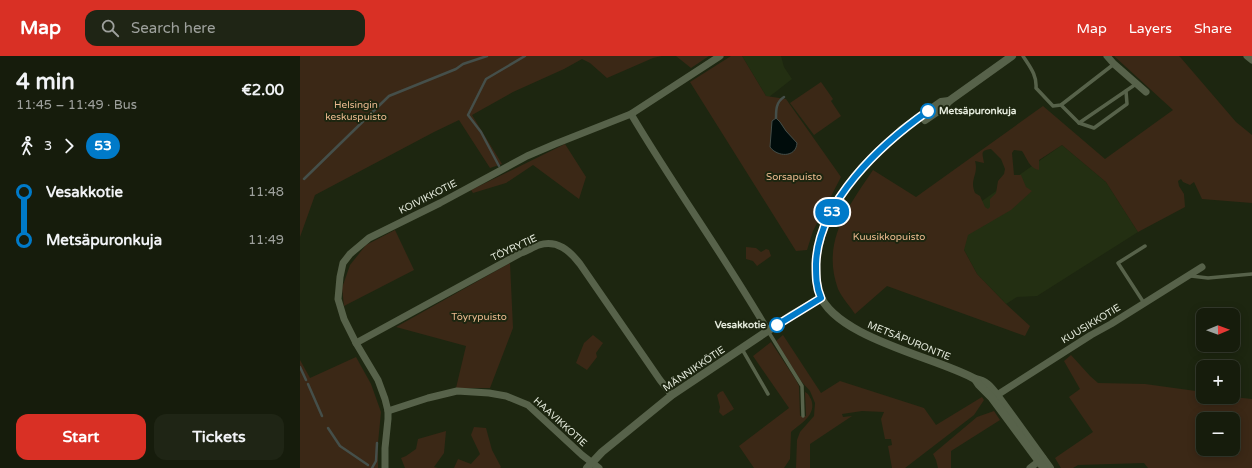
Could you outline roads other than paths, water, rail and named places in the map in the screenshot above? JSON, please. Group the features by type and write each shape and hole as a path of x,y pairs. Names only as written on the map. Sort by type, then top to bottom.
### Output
{"street":[{"name":"KOIVIKKOTIE","path":"386,468 384,457 388,411 378,380 356,343 341,311 338,299 338,288 343,264 350,254 362,243 527,156 631,114 720,56"},
{"name":"METSÄPURONTIE","path":"1012,56 949,100 944,107 904,134 897,136 874,155 840,191 820,239 816,255 816,271 818,291 821,298 827,307 836,315 853,328 873,338 975,379 979,385 995,397 1042,462 1050,468"},
{"path":"1107,56 1146,92"},
{"path":"1247,56 1252,60"},
{"path":"631,114 676,188 712,241 768,332"},
{"name":"TÖYRYTIE","path":"356,343 521,253 539,245 549,244 564,248 570,252 580,264 672,395"},
{"name":"KUUSIKKOTIE","path":"995,397 1091,334 1112,324 1202,266"},
{"name":"MÄNNIKKÖTIE","path":"593,466 608,448 672,395 821,298"},
{"name":"HAAVIKKOTIE","path":"388,411 428,398 457,391 489,393 506,396 528,405 593,466"},
{"path":"1030,468 1042,462"}],"lane":[{"path":"1023,56 1034,72 1037,81 1036,88 1053,106 1061,105 1114,64"},
{"path":"1079,123 1137,84"},
{"path":"1061,105 1079,123 1094,128 1127,104 1126,91"},
{"path":"1144,303 1118,263 1145,246"},
{"path":"1188,275 1208,278 1252,274"},
{"path":"768,332 802,386 803,416"},
{"path":"742,349 768,394"}],"waterway":[{"path":"304,179 389,96 456,69 463,64 487,56"},
{"path":"499,166 481,132 468,115 486,79 525,56"},
{"path":"776,118 776,109 781,99 784,97"},
{"path":"300,367 306,380"},
{"path":"308,384 322,416"},
{"path":"328,428 340,446 368,465"},
{"path":"372,468 376,461 377,443"}],"place":[{"name":"Metsäpuronkuja","path":"928,111"},
{"name":"Vesakkotie","path":"777,325"}],"park label":[{"name":"Helsingin keskuspuisto","path":"356,110"},
{"name":"Sorsapuisto","path":"794,177"},
{"name":"Kuusikkopuisto","path":"889,237"},
{"name":"Töyrypuisto","path":"479,317"}]}
